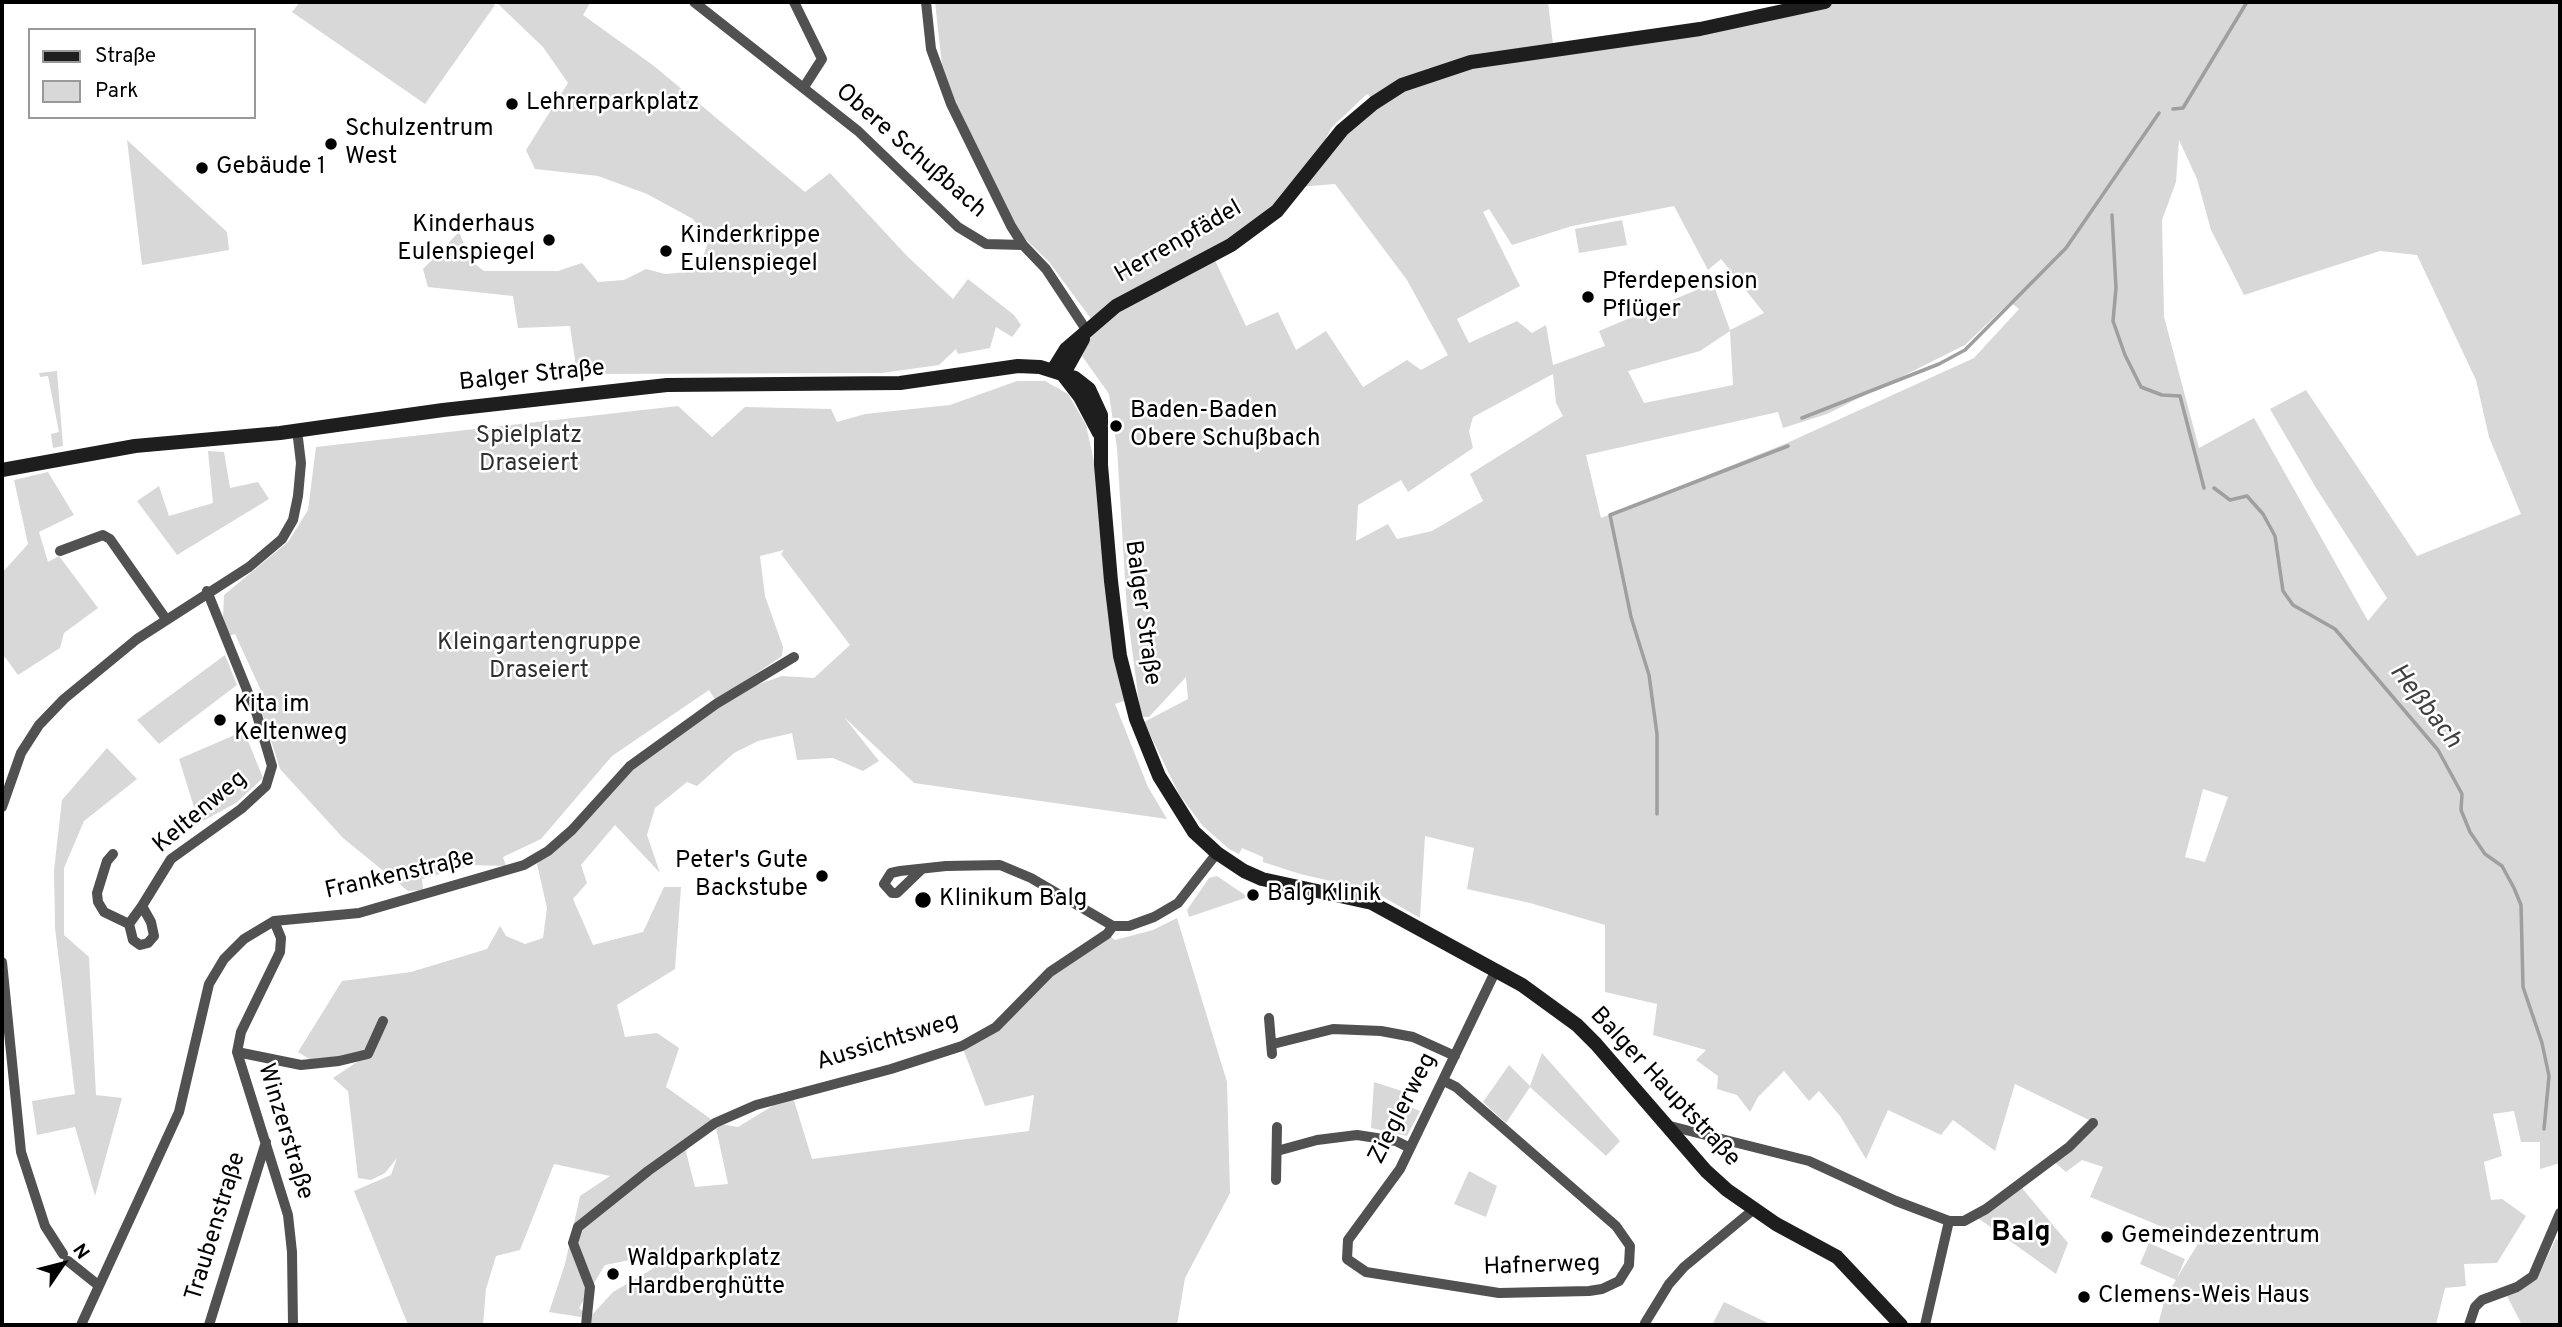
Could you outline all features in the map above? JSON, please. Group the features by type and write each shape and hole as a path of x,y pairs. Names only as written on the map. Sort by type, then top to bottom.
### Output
{"street":[{"name":"Obere Schußbach","path":"694,2 858,131 958,227 986,244 1023,245"},
{"path":"794,2 822,59 807,90"},
{"name":"Obere Schußbach","path":"926,2 931,49 951,104 1023,245 1046,269 1087,331"},
{"name":"Herrenpfädel","path":"1058,373 1066,349 1116,306 1253,230 1277,211 1342,130 1374,103 1402,85 1471,62 1700,29 1825,2"},
{"name":"Balger Straße","path":"4,471 135,446 297,430 667,385 900,383 1017,366 1058,373 1083,383 1093,396 1101,415 1104,501 1120,656 1136,719 1172,801 1194,831 1217,853"},
{"path":"2,807 11,775 39,725 88,678 166,619 249,567 282,539 293,520 301,463 297,430"},
{"path":"60,551 103,536 110,539 166,619"},
{"name":"Keltenweg","path":"129,924 172,859 241,809 266,786 272,766 257,715 208,591"},
{"name":"Frankenstraße","path":"81,1325 178,1111 209,984 224,959 244,939 274,921 359,912 524,865 548,852 572,830 630,766 716,704 794,657"},
{"name":"Aussichtsweg","path":"586,1325 590,1287 578,1262 573,1243 578,1227 715,1123 780,1097 891,1069 962,1046 996,1027 1050,972 1107,934 1113,926 1129,926 1154,917 1178,903 1217,853"},
{"name":"Balger Hauptstraße","path":"1217,853 1262,879 1372,903 1522,985 1577,1026 1706,1171 1753,1210 1837,1257 1901,1325"},
{"path":"113,854 104,872 98,902 104,912 129,924 133,940 140,945 148,943 154,936 151,922 142,906"},
{"path":"922,869 1000,865 1031,878 1113,926"},
{"name":"Winzerstraße","path":"274,921 281,938 280,952 241,1032 237,1052 288,1215 292,1252 293,1325"},
{"path":"2,962 20,1152 45,1226 65,1257 98,1285"},
{"name":"Zieglerweg","path":"1350,1261 1346,1254 1348,1240 1400,1169 1496,970"},
{"path":"1269,1018 1273,1049 1333,1029 1381,1031 1413,1037 1455,1056"},
{"path":"237,1052 301,1065 339,1061 368,1054 383,1021"},
{"name":"Hafnerweg","path":"1350,1261 1366,1272 1499,1293 1602,1289 1619,1281 1629,1265 1630,1246 1616,1226 1465,1095 1444,1081"},
{"path":"1666,1125 1809,1161 1896,1201 1948,1221 1964,1221 1986,1209 2075,1142 2093,1123"},
{"path":"1276,1180 1277,1127"},
{"path":"1277,1151 1317,1140 1357,1135 1396,1141 1410,1148"},
{"name":"Traubenstraße","path":"209,1325 266,1142"},
{"path":"1644,1323 1684,1266 1753,1210"},
{"path":"2469,1325 2475,1307 2482,1300 2517,1287 2533,1276 2560,1213"},
{"path":"1925,1325 1948,1221"}],"green space":[{"path":"300,2 490,2 495,5 425,104 292,12"},
{"path":"496,2 590,3 583,15 654,66 805,192 830,173 907,256 953,299 968,279 1014,315 1021,325 1012,337 996,327 990,348 958,354 956,349 939,365 882,373 577,374 570,326 518,328 513,296 428,287 423,269 459,232 471,261 484,271 558,271 582,263 598,282 624,280 646,269 665,274 687,272 704,254 709,239 693,219 647,194 598,176 535,169 526,150 568,83 543,47"},
{"path":"935,2 1548,2 1553,44 1483,55 1418,73 1398,82 1373,99 1367,94 1332,127 1303,181 1342,130 1406,87 1431,78 1470,67 1637,42 1842,2 2560,2 2560,1163 2540,1169 2540,1142 2521,1142 2514,1111 2493,1114 2502,1156 2484,1162 2491,1200 2502,1199 2526,1216 2497,1263 2464,1264 2466,1286 2445,1288 2436,1325 2158,1325 2165,1298 2176,1280 2140,1264 2149,1243 2185,1259 2177,1278 2199,1242 2090,1197 2103,1167 2082,1160 2066,1172 2052,1160 2081,1137 2093,1122 2015,1084 1995,1151 1953,1120 1941,1135 1888,1110 1866,1159 1840,1116 1819,1091 1809,1101 1784,1071 1758,1097 1750,1112 1737,1095 1717,1089 1718,1076 1696,1060 1706,1050 1653,1035 1657,1004 1605,992 1605,925 1530,903 1467,889 1474,848 1425,836 1420,918 1371,890 1300,874 1263,862 1263,857 1242,848 1239,854 1229,849 1202,825 1179,794 1144,722 1188,699 1186,677 1149,717 1141,717 1127,611 1117,448 1109,394 1082,356 1095,324 1049,262 1015,229 955,102 942,65","holes":["2179,140 2197,179 2211,230 2244,295 2380,251 2417,255 2476,380 2489,437 2521,514 2417,556 2306,390 2270,409 2316,488 2387,598 2368,621 2254,418 2199,448 2164,317 2162,220 2176,182","1335,184 1407,280 1448,355 1421,370 1407,360 1363,387 1326,331 1296,350 1278,312 1246,326 1212,254 1253,230 1277,211 1298,187","1674,206 1708,270 1721,259 1764,313 1730,330 1713,283 1599,331 1605,346 1553,365 1546,325 1532,333 1517,321 1469,343 1457,319 1520,286 1483,212 1489,209 1512,245 1572,226","2010,302 2019,309 1974,358 1787,443 1601,518 1586,455 1778,412 1783,428 1827,414 1965,345","1730,331 1733,385 1644,403 1628,371 1700,351","1553,374 1556,403 1563,416 1470,474 1483,501 1432,531 1397,539 1388,524 1356,541 1358,505 1401,480 1408,492 1473,448 1469,431 1473,417","2203,789 2228,797 2205,862 2185,857"]},
{"path":"127,140 227,232 229,250 142,265"},
{"path":"1622,220 1627,245 1579,253 1575,229"},
{"path":"57,371 63,446 53,448 51,434 59,432 48,376 40,377 39,373"},
{"path":"1017,381 1045,381 1068,394 1086,425 1099,484 1127,700 1115,704 1148,787 1167,819 914,783 844,717 879,761 863,771 833,758 797,760 792,733 758,741 734,753 697,786 687,782 655,808 647,835 660,873 615,825 581,865 587,883 573,899 593,945 643,932 664,887 681,887 675,969 617,1005 625,1037 657,1033 679,1048 666,1087 715,1122 684,1144 695,1187 728,1184 715,1123 738,1127 792,1094 812,1159 1029,1131 1034,1095 985,1106 962,1046 996,1027 1023,999 1107,934 1115,940 1153,930 1177,918 1227,1082 1230,1193 1185,1278 1177,1325 586,1325 587,1318 549,1312 565,1264 580,1196 610,1176 554,1164 520,1250 496,1256 486,1289 483,1325 408,1325 354,1191 391,1175 397,1158 385,1173 371,1180 358,1178 348,1091 333,1078 366,1056 319,1065 298,1052 342,981 411,972 487,949 500,926 506,936 525,944 543,938 547,908 537,864 630,766 748,688 782,676 814,678 850,645 781,554 784,550 760,556 765,596 783,647 782,656 716,701 709,690 612,756 541,839 503,857 506,866 472,865 422,879 423,890 408,891 343,838 280,769 262,712 269,708 235,634 229,636 223,617 224,595 288,542 308,510 316,447 678,406 712,437 745,407 831,409 837,422 865,414 950,405","holes":["650,1256 654,1268 613,1292 590,1317 579,1308 605,1265"]},
{"path":"208,451 224,452 230,488 258,482 269,499 177,555 137,501 159,486 169,516 213,503"},
{"path":"48,472 74,515 39,532 48,562 59,556 98,608 64,633 60,648 18,675 5,657 2,658 2,573 28,544 14,480"},
{"path":"225,655 237,685 159,744 137,720"},
{"path":"244,731 263,778 236,803 199,823 179,759"},
{"path":"107,748 137,779 84,821 64,868 64,935 89,957 96,1095 122,1098 95,1196 75,1127 37,1135 32,1101 75,1094 55,928 54,870 62,800"},
{"path":"1217,876 1248,897 1189,917 1187,910 1209,878"},
{"path":"1542,1053 1620,1141 1606,1156 1530,1087 1506,1123 1483,1102 1509,1065 1530,1086"},
{"path":"1374,1082 1408,1093 1410,1107 1420,1111 1407,1136 1371,1128"},
{"path":"1469,1171 1497,1186 1486,1217 1454,1204"},
{"path":"2022,1188 2068,1243 2056,1274 1978,1218"},
{"path":"2556,1239 2560,1242 2560,1325 2522,1325 2507,1296 2536,1280"},
{"path":"1724,1302 1772,1325 1712,1325"}],"waterway":[{"name":"Heßbach","path":"2173,109 2183,108 2247,2"},
{"path":"1802,418 1939,364 1965,350 2066,248 2159,113"},
{"name":"Heßbach","path":"2112,215 2116,288 2113,321 2125,355 2141,387 2162,395 2180,396 2204,488"},
{"path":"1657,814 1657,734 1649,675 1631,617 1610,515 1788,446"},
{"name":"Heßbach","path":"2214,488 2230,500 2247,496 2263,514 2275,536 2283,591 2293,605 2335,629 2438,750 2462,794 2461,810 2470,832 2485,854 2502,866 2514,888 2521,905 2523,987 2542,1043 2549,1076 2544,1129"}],"place":[{"name":"Lehrerparkplatz","path":"512,104"},
{"name":"Schulzentrum West","path":"331,144"},
{"name":"Gebäude 1","path":"202,168"},
{"name":"Kinderhaus Eulenspiegel","path":"549,240"},
{"name":"Kinderkrippe Eulenspiegel","path":"666,251"},
{"name":"Pferdepension Pflüger","path":"1588,297"},
{"name":"Baden-Baden Obere Schußbach","path":"1116,426"},
{"name":"Kita im Keltenweg","path":"220,720"},
{"name":"Peter's Gute Backstube","path":"822,876"},
{"name":"Balg Klinik","path":"1253,895"},
{"name":"Klinikum Balg","path":"923,900"},
{"name":"Gemeindezentrum","path":"2107,1237"},
{"name":"Waldparkplatz Hardberghütte","path":"613,1274"},
{"name":"Clemens-Weis Haus","path":"2084,1297"}],"district":[{"name":"Balg","path":"2021,1234"}],"park label":[{"name":"Spielplatz Draseiert","path":"529,451"},
{"name":"Kleingartengruppe Draseiert","path":"539,658"}]}
